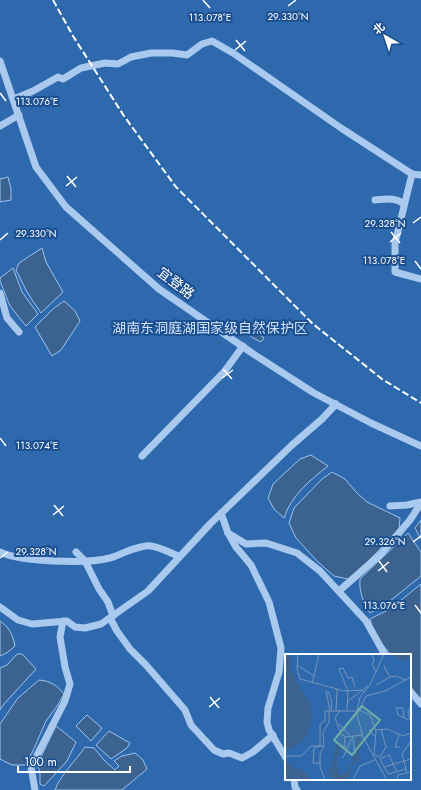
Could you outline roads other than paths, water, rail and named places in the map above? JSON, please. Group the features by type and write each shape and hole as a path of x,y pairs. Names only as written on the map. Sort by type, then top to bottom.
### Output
{"street":[{"path":"14,99 33,91 58,77 63,79 81,68 105,63 118,64 131,57 151,53 187,55 202,44 212,41 234,53 341,128 412,174 421,175"},
{"name":"宜登路","path":"0,61 36,167 66,207 159,289 243,346 314,393 371,423 421,446"},
{"path":"0,125 19,115"},
{"path":"412,174 395,243 395,272 421,279"},
{"path":"376,200 391,198 398,199 404,204"},
{"path":"0,293 7,318 19,332"},
{"path":"142,456 224,372 243,346"},
{"path":"0,607 18,620 32,624 67,621 75,627 85,628 101,624 148,591 221,513 292,445 322,419 336,404"},
{"path":"390,506 421,502"},
{"path":"339,591 380,554 410,520 421,502"},
{"path":"221,513 228,533 236,547 251,565 269,602 281,648 279,672 268,708 267,722 269,730 285,756"},
{"path":"228,533 246,544 266,543 297,553 320,570 366,621 384,654"},
{"path":"0,552 21,558 85,561 109,558 150,545 180,556"},
{"path":"76,552 85,561 99,589 108,602 117,631 130,649 185,710 191,725 214,750 223,754 229,753 242,758 253,752 273,735"},
{"path":"35,790 31,767 65,701 70,684 65,667 60,638 62,621"},
{"path":"411,692 421,704"},
{"path":"294,780 297,790"}],"railway":[{"path":"53,0 73,36 124,116 176,187 313,324 382,379 421,403"}],"park label":[{"name":"湖南东洞庭湖国家级自然保护区","path":"210,328"}]}
